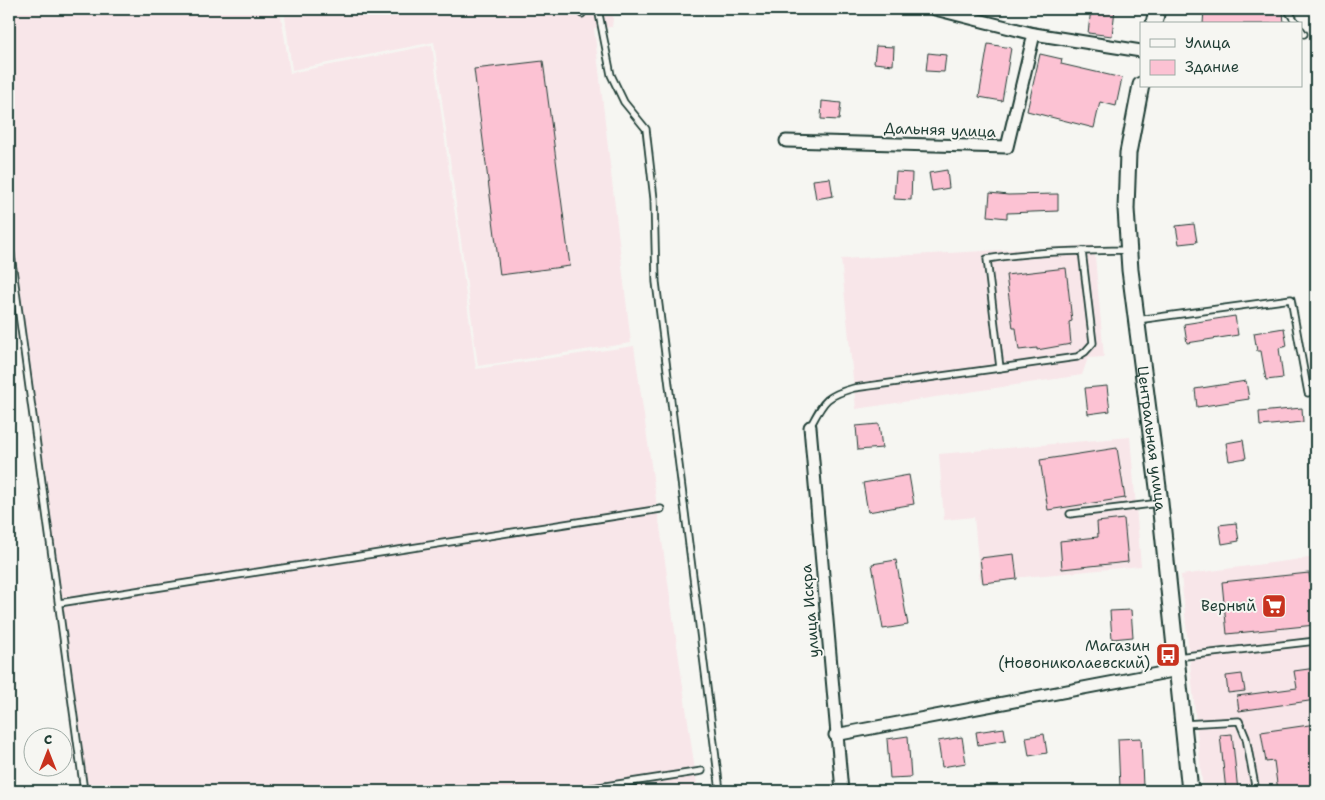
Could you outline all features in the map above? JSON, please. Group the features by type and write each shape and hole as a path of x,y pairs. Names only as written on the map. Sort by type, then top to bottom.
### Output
{"main road":[{"path":"1154,22 1157,9"},
{"name":"Центральная улица","path":"1140,88 1128,153 1126,209 1129,250 1178,664 1190,791"}],"street":[{"path":"935,9 1034,34 1140,51"},
{"name":"Дальняя улица","path":"786,141 1007,147 1034,34"},
{"name":"улица Искра","path":"810,427 835,735 842,791"},
{"path":"835,735 1178,664"}],"lane":[{"path":"598,9 611,75 624,102 646,129 654,199 656,282 720,791"},
{"path":"1287,9 1296,22"},
{"path":"9,240 84,791"},
{"path":"1000,368 987,259 1023,253 1129,250"},
{"path":"810,427 822,405 832,394 839,392 854,388 1077,357 1085,352 1093,343 1082,251"},
{"path":"1137,320 1291,299 1308,393"},
{"path":"1070,514 1160,502"},
{"path":"58,603 661,510"},
{"path":"1178,664 1316,641"},
{"path":"1183,724 1239,721 1246,738 1256,791"},
{"path":"573,791 702,771"}],"shaded area":[{"path":"9,9 280,9 290,73 432,45 476,369 634,346 698,791 79,791 72,728 70,728 9,275"},
{"path":"284,9 614,9 612,27 594,28 631,343 478,366 434,42 292,70"},
{"path":"1094,245 1104,357 1088,358 1082,375 856,409 841,259"},
{"path":"1130,437 1141,566 980,581 974,517 944,520 939,454"},
{"path":"1316,557 1316,791 1203,791 1181,575"}],"building":[{"path":"1091,9 1115,9 1112,36 1088,33"},
{"path":"1204,9 1283,11 1284,22 1203,22"},
{"path":"988,44 1011,48 1002,101 979,97"},
{"path":"876,46 894,47 893,65 874,63"},
{"path":"928,53 946,55 944,72 926,71"},
{"path":"1040,54 1062,59 1061,64 1122,78 1116,106 1100,102 1094,128 1027,111"},
{"path":"543,61 570,266 500,275 474,69"},
{"path":"822,101 841,103 839,120 821,119"},
{"path":"947,170 949,188 932,191 929,173"},
{"path":"896,172 912,173 911,200 894,199"},
{"path":"830,178 833,196 816,199 813,180"},
{"path":"990,193 1008,195 1058,194 1058,211 1007,213 1007,218 988,216"},
{"path":"1194,224 1197,242 1179,244 1176,226"},
{"path":"1066,268 1072,321 1069,322 1071,344 1037,350 1037,348 1019,350 1016,328 1013,328 1006,275"},
{"path":"1235,316 1238,335 1187,343 1184,324"},
{"path":"1284,328 1287,346 1279,348 1283,378 1266,380 1261,351 1257,351 1254,333"},
{"path":"1246,381 1249,399 1197,407 1195,389"},
{"path":"1107,386 1110,411 1088,414 1085,388"},
{"path":"1302,408 1303,422 1260,426 1259,412"},
{"path":"879,424 882,448 858,450 856,426"},
{"path":"1243,440 1246,458 1229,461 1226,443"},
{"path":"1117,448 1125,498 1048,510 1040,460"},
{"path":"909,475 914,504 868,512 863,483"},
{"path":"1124,519 1128,562 1062,569 1060,541 1098,537 1097,522"},
{"path":"1236,523 1239,541 1222,544 1219,525"},
{"path":"1014,554 1017,579 983,583 980,558"},
{"path":"896,560 908,625 883,629 872,564"},
{"path":"1309,573 1315,625 1227,634 1222,582"},
{"path":"1131,610 1133,637 1112,639 1110,611"},
{"path":"1316,668 1316,700 1239,711 1237,696 1297,688 1294,671"},
{"path":"1242,674 1245,691 1228,693 1226,676"},
{"path":"1316,724 1316,791 1278,791 1274,761 1266,762 1261,732"},
{"path":"1004,728 1006,740 978,745 976,732"},
{"path":"1044,734 1047,753 1029,756 1026,737"},
{"path":"1232,734 1238,791 1226,791 1220,735"},
{"path":"908,736 911,777 890,778 887,739"},
{"path":"962,737 966,763 942,767 938,741"},
{"path":"1141,738 1143,787 1120,788 1118,739"}],"place":[{"name":"Верный","path":"1274,606"},
{"name":"Магазин (Новониколаевский)","path":"1168,655"}]}
